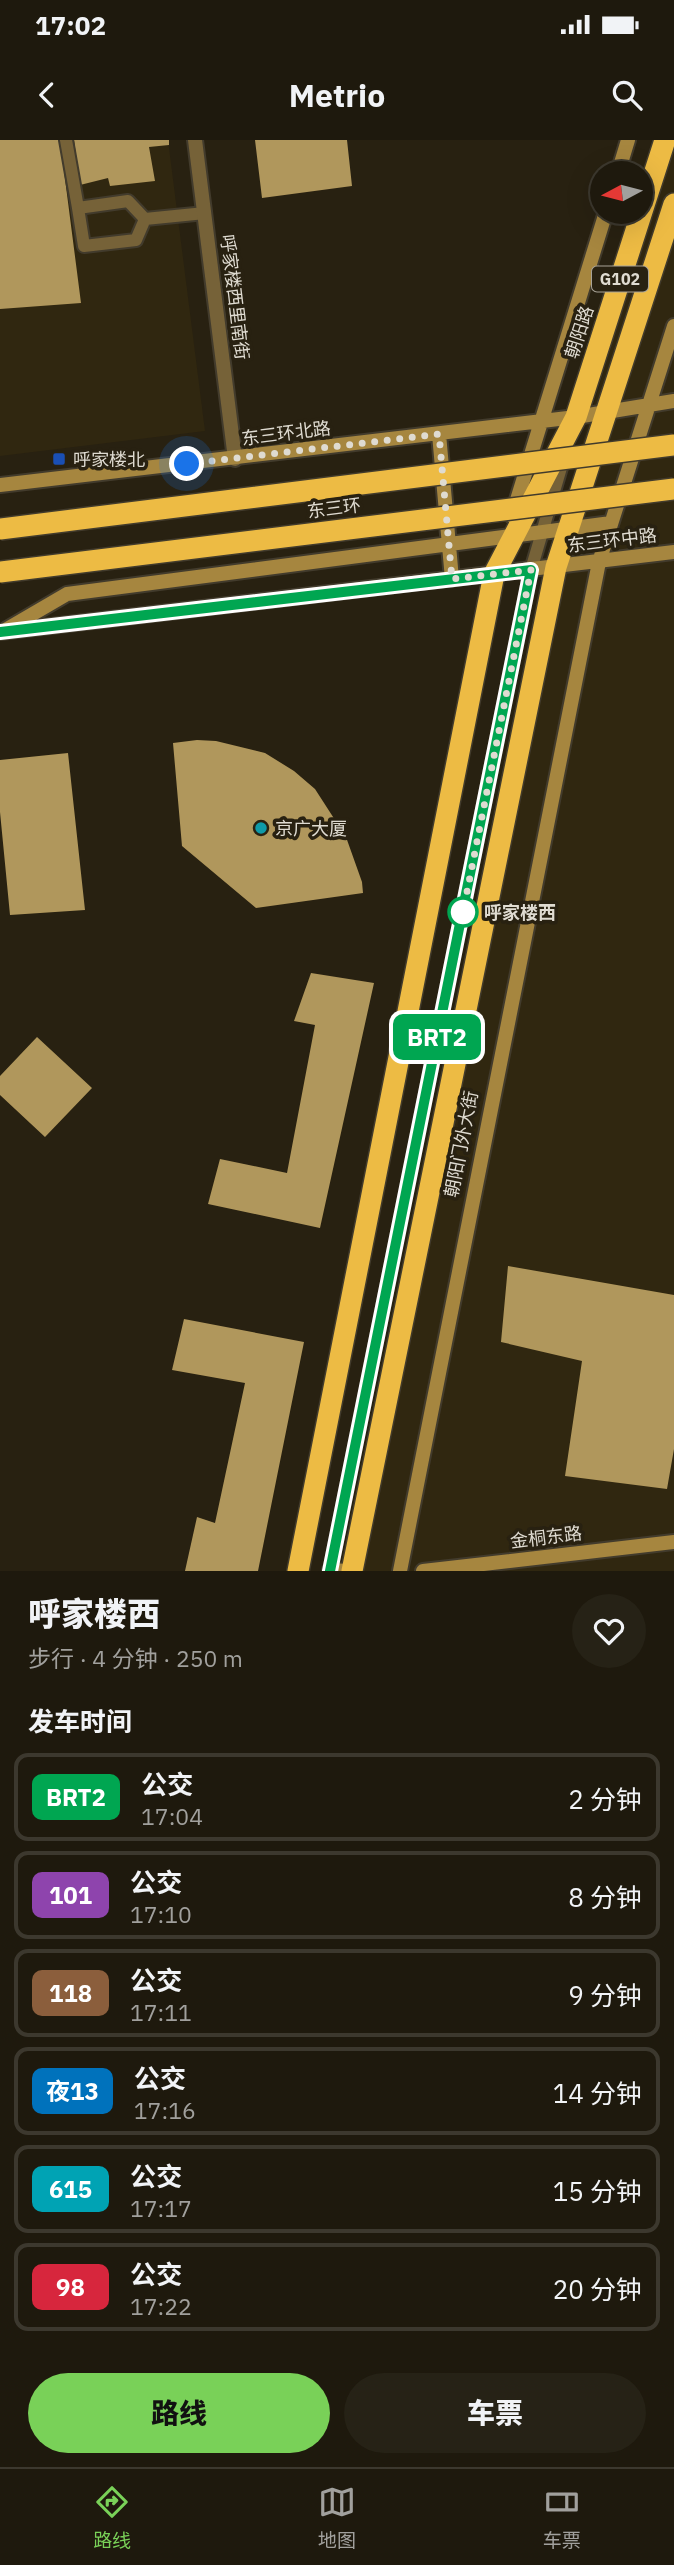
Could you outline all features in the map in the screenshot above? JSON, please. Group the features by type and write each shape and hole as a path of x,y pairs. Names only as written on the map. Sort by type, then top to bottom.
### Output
{"highway":[{"name":"朝阳路","path":"576,417 665,140"},
{"name":"G102","path":"556,567 674,204"},
{"name":"G102","path":"298,1571 494,574 509,537 576,417"},
{"name":"东三环","path":"0,529 674,445"},
{"name":"东三环","path":"0,572 674,489"},
{"name":"朝阳门外大街","path":"350,1571 556,567"}],"street":[{"name":"呼家楼西里南街","path":"195,140 235,459"},
{"path":"622,161 628,140"},
{"name":"朝阳路","path":"509,537 602,224"},
{"path":"674,326 648,406 674,401"},
{"name":"东三环北路","path":"0,485 235,459 648,406"},
{"name":"朝阳门外大街","path":"400,1571 599,562 648,406"},
{"path":"439,434 452,579"},
{"path":"1,632 67,594 611,523"},
{"name":"东三环中路","path":"494,574 674,552"},
{"path":"1,632 494,574"},
{"name":"金桐东路","path":"423,1571 674,1542"},
{"path":"330,1571 350,1571"}],"lane":[{"path":"66,140 84,246 136,240 145,219"},
{"path":"78,208 128,201 145,219"},
{"path":"145,219 205,213"},
{"path":"330,1571 531,570 576,417"}],"shaded area":[{"path":"0,140 168,140 205,431 0,456"},
{"path":"674,140 674,1571 350,1571 565,502 647,224 653,224 653,204"}],"building":[{"path":"0,140 60,140 81,303 0,309"},
{"path":"74,140 169,140 169,145 149,147 155,181 110,186 108,178 80,185"},
{"path":"255,140 347,140 352,186 262,198"},
{"name":"京广大厦","path":"216,741 265,753 294,771 315,789 346,837 362,882 363,893 256,908 182,846 173,743"},
{"path":"68,753 85,910 10,915 0,812 0,760"},
{"path":"311,973 374,983 320,1228 208,1204 220,1159 287,1173 315,1025 294,1021"},
{"path":"37,1037 92,1088 45,1137 0,1095 0,1076"},
{"path":"508,1266 674,1295 674,1449 667,1489 565,1476 582,1361 501,1342"},
{"path":"184,1319 304,1342 258,1571 185,1571 197,1517 215,1523 245,1383 172,1370"}],"bus line":[{"name":"BRT2","path":"0,632 531,570 330,1571"}],"place":[{"name":"呼家楼北","path":"59,459"},
{"name":"京广大厦","path":"261,828"},
{"name":"呼家楼西","path":"463,912"}],"route":[{"path":"187,464 439,434 452,579 531,570 463,912"}]}
